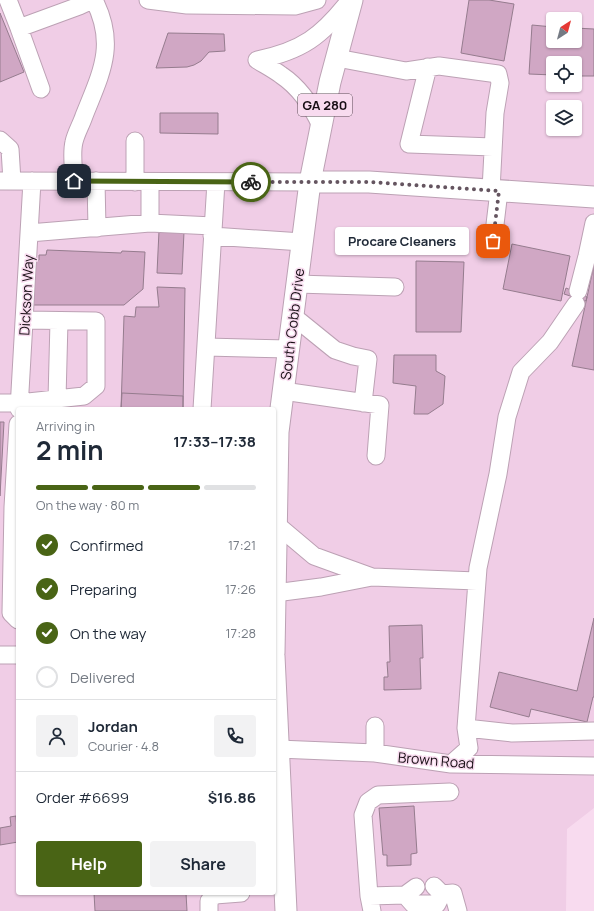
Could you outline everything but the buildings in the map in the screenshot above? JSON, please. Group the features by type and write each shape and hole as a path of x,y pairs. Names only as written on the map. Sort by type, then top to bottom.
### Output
{"main road":[{"name":"South Cobb Drive","path":"276,512 278,432 310,182 330,82 351,0"},
{"path":"310,182 369,182 594,197"},
{"name":"South Cobb Drive","path":"276,702 278,749 276,771 279,891 286,911"}],"street":[{"path":"8,0 20,28 41,89"},
{"path":"20,28 93,0 99,8 107,44 106,54 100,77 74,144 74,181"},
{"path":"148,0 187,5 295,6 317,0"},
{"path":"321,126 314,110 293,85 282,75 257,60 276,56 318,36 351,0"},
{"path":"337,58 406,70 439,66 498,74 500,83 495,113 493,147 495,190 493,241"},
{"path":"428,67 409,144 493,147"},
{"path":"0,140 10,149 6,181 310,182"},
{"path":"135,141 150,223"},
{"name":"Dickson Way","path":"19,406 32,181"},
{"path":"96,181 97,228"},
{"path":"202,407 216,182"},
{"path":"29,233 150,223 302,242"},
{"path":"450,764 469,748 466,728 478,568 498,474 507,417 521,372 550,342 577,298 594,223"},
{"path":"297,284 395,287"},
{"path":"293,316 335,350 352,356 368,359 363,403"},
{"path":"0,403 19,406 84,396 96,386 96,322 24,320"},
{"path":"57,399 59,321"},
{"path":"206,347 289,349"},
{"path":"283,392 380,405 376,456"},
{"path":"16,476 6,507 11,613 16,618"},
{"path":"276,512 314,556 372,577"},
{"path":"276,593 321,587 372,577 477,580"},
{"path":"0,655 16,655"},
{"path":"374,726 375,753"},
{"path":"466,728 512,732 594,731"},
{"name":"Brown Road","path":"278,749 375,753 450,764 594,766"},
{"path":"450,792 378,795 368,802 363,816 370,903 411,891 413,904 437,904 443,891 458,911"},
{"path":"209,911 209,901 214,895"}],"shaded area":[{"path":"0,0 594,0 594,808 567,829 566,911 0,911"}],"way so far":[{"path":"251,182 369,182 459,187 499,191 493,241"}],"place":[{"name":"Procare Cleaners","path":"493,241"}],"route":[{"path":"74,181 251,182"}]}
